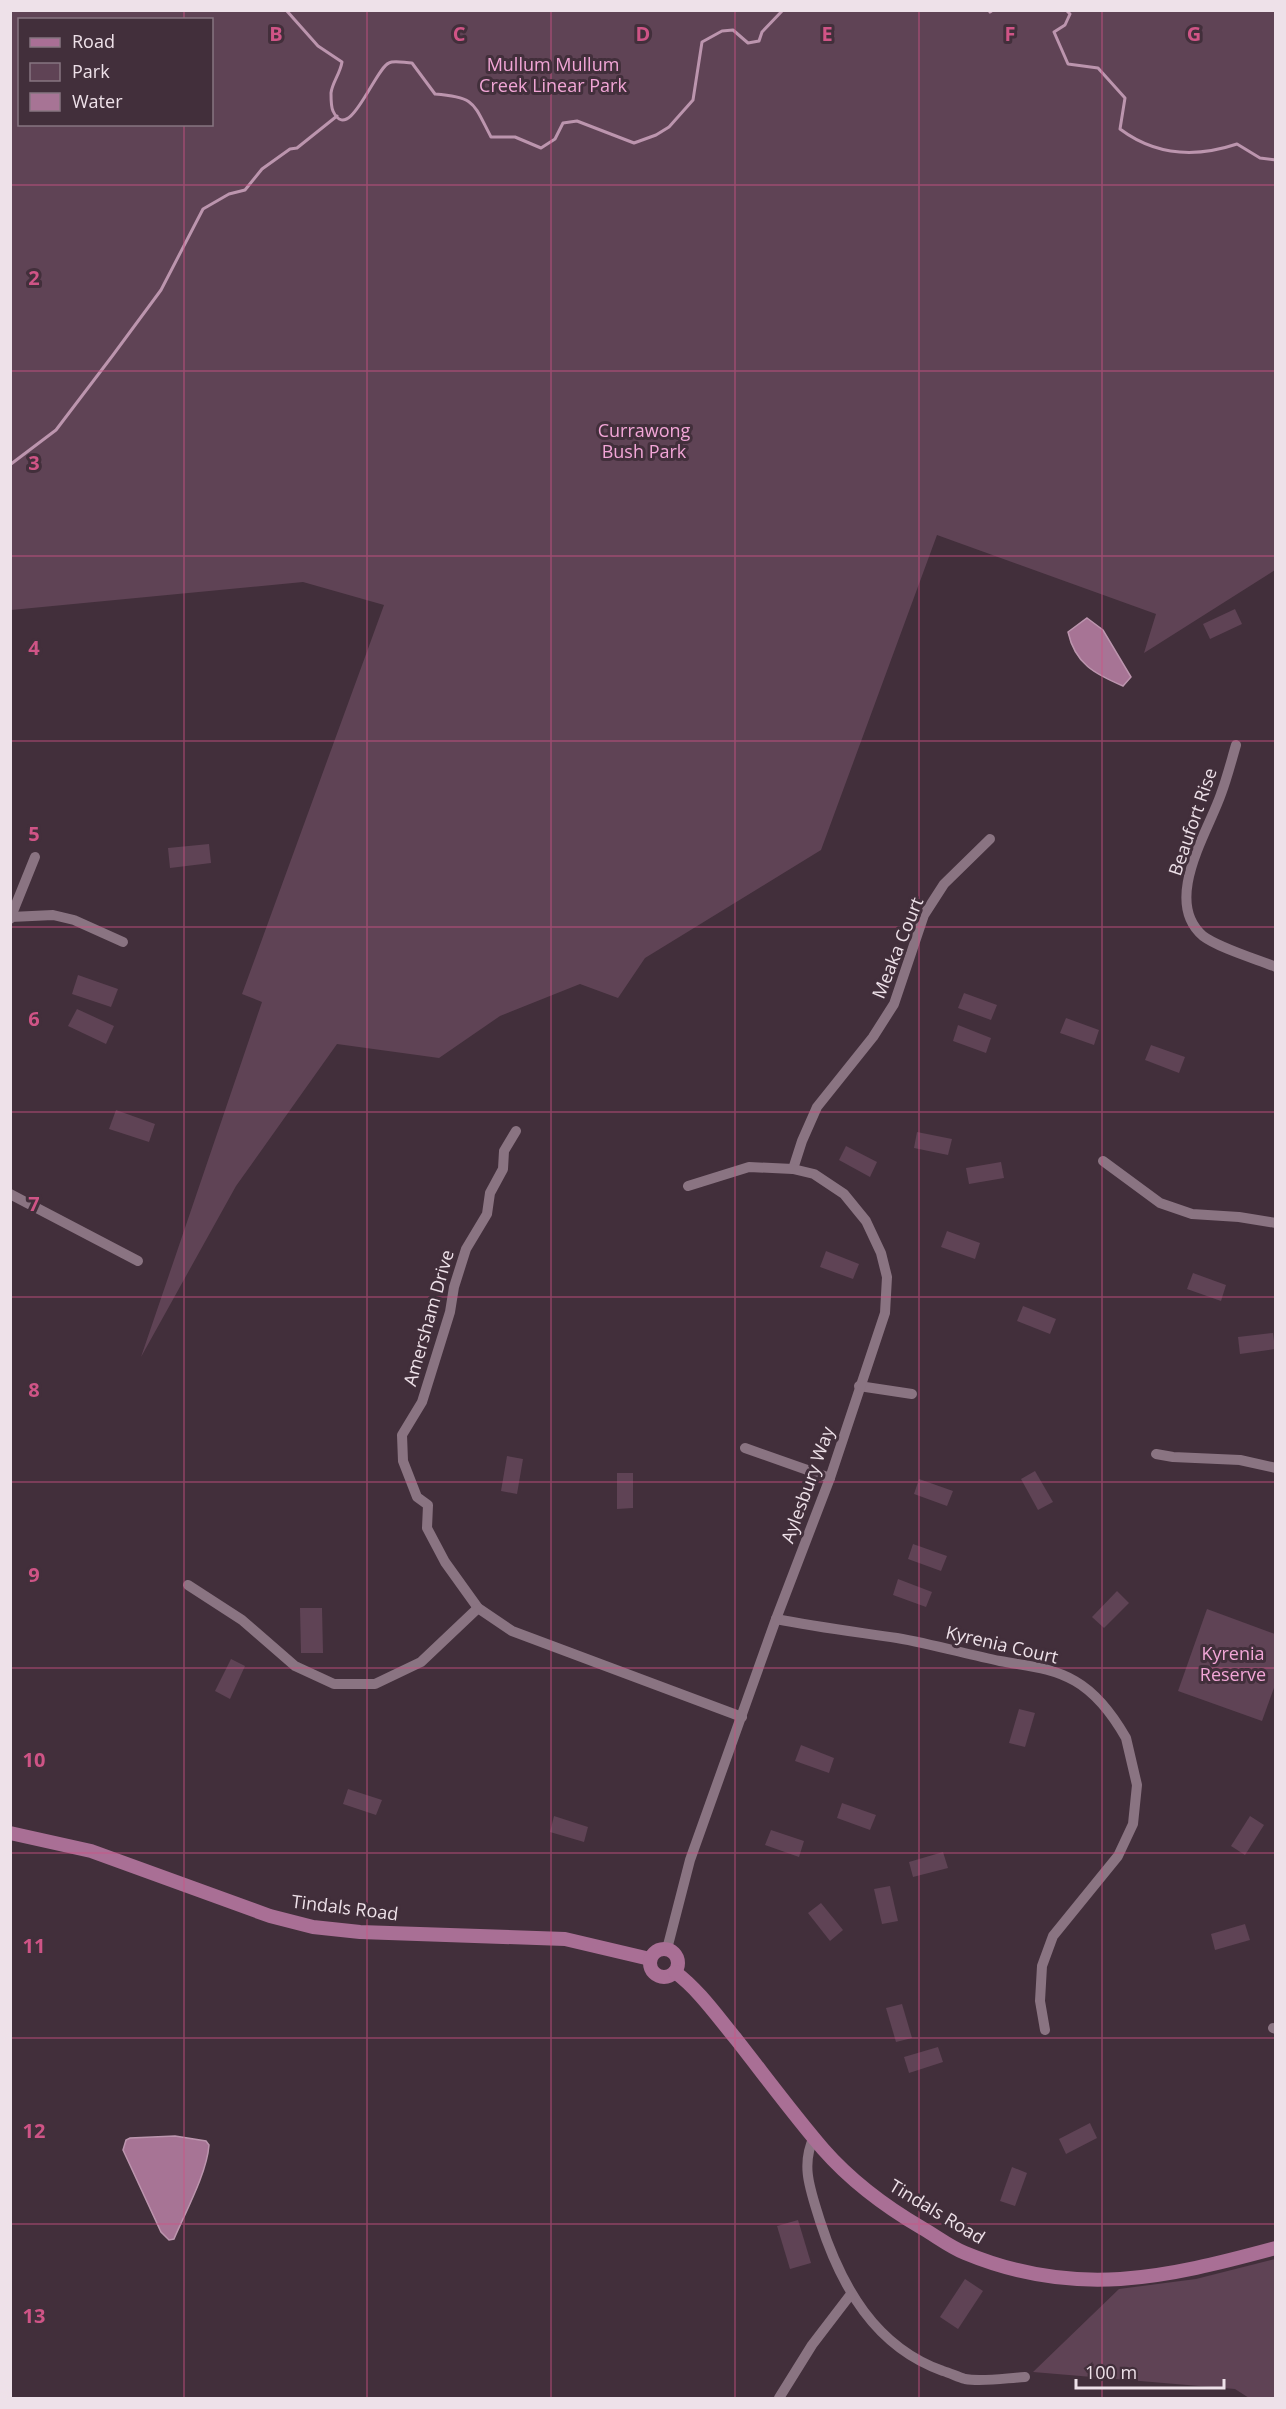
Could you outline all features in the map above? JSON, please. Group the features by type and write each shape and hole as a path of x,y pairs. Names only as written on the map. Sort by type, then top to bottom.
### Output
{"main road":[{"name":"Tindals Road","path":"10,1833 91,1851 270,1916 314,1927 360,1932 566,1939 650,1959"},
{"path":"668,1949 677,1959 675,1972 668,1977 659,1977 650,1967 650,1959 659,1950 668,1949"},
{"name":"Tindals Road","path":"675,1972 688,1982 814,2137 858,2184 902,2216 963,2252 1008,2269 1067,2280 1118,2281 1176,2272 1275,2248"}],"street":[{"name":"Beaufort Rise","path":"1236,745 1222,794 1190,869 1186,893 1189,915 1203,936 1275,967"},
{"name":"Meaka Court","path":"793,1169 817,1107 873,1037 894,1004 924,915 944,884 990,839"},
{"path":"35,857 11,918 53,915 74,920 123,942"},
{"name":"Amersham Drive","path":"516,1131 504,1151 503,1168 490,1193 487,1214 466,1249 454,1287 450,1312 422,1402 402,1435 403,1461 417,1497 428,1505 427,1528 446,1562 478,1608 512,1631 742,1717"},
{"path":"1103,1161 1160,1203 1192,1214 1239,1217 1275,1224"},
{"name":"Aylesbury Way","path":"668,1949 690,1860 776,1619 830,1478 885,1313 887,1277 881,1253 866,1221 844,1194 814,1174 793,1169 749,1167 688,1186"},
{"path":"10,1194 138,1260"},
{"path":"859,1386 912,1394"},
{"path":"745,1448 830,1478"},
{"path":"1156,1454 1240,1460 1275,1468"},
{"path":"188,1585 242,1620 295,1666 334,1684 375,1684 421,1662 478,1608"},
{"name":"Kyrenia Court","path":"776,1619 840,1631 899,1638 1002,1661 1042,1667 1075,1681 1101,1703 1126,1738 1137,1785 1133,1824 1118,1856 1053,1936 1042,1966 1040,2001 1045,2030"},
{"path":"814,2137 807,2152 808,2182 834,2261 851,2294 868,2319 893,2345 928,2366 965,2379 1025,2377"},
{"path":"779,2398 812,2345 851,2294"}],"green space":[{"name":"Currawong Bush Park","path":"10,11 1275,11 1275,570 1144,653 1156,614 937,535 821,850 645,958 618,998 580,984 500,1016 439,1058 337,1044 236,1186 141,1357 262,1002 242,994 384,605 303,582 11,610"},
{"path":"1235,609 1242,624 1210,639 1203,624"},
{"path":"209,844 211,863 170,868 168,848"},
{"path":"78,975 118,989 111,1007 72,994"},
{"path":"964,993 997,1005 991,1020 958,1008"},
{"path":"77,1009 114,1026 106,1044 68,1026"},
{"path":"1066,1018 1099,1030 1094,1045 1060,1033"},
{"path":"958,1025 991,1038 986,1053 953,1041"},
{"path":"1151,1045 1185,1057 1179,1073 1145,1060"},
{"path":"116,1110 155,1124 149,1142 109,1129"},
{"path":"917,1132 952,1139 948,1155 914,1148"},
{"path":"846,1146 877,1162 870,1177 839,1160"},
{"path":"1001,1162 1004,1178 969,1184 966,1168"},
{"path":"947,1231 980,1243 975,1259 941,1247"},
{"path":"826,1251 859,1264 853,1279 820,1267"},
{"path":"1193,1273 1226,1285 1221,1301 1187,1289"},
{"path":"1023,1306 1056,1319 1050,1334 1017,1321"},
{"path":"1273,1333 1275,1349 1240,1354 1238,1337"},
{"path":"507,1456 523,1459 517,1494 501,1491"},
{"path":"1035,1471 1053,1502 1038,1510 1021,1479"},
{"path":"617,1473 633,1473 633,1508 617,1509"},
{"path":"919,1479 953,1491 947,1506 914,1494"},
{"path":"913,1544 947,1556 941,1571 908,1559"},
{"path":"898,1579 932,1592 926,1607 893,1595"},
{"path":"1117,1591 1129,1603 1104,1628 1092,1617"},
{"path":"300,1608 322,1608 323,1653 301,1653"},
{"name":"Kyrenia Reserve","path":"1207,1609 1275,1634 1275,1685 1262,1721 1178,1691"},
{"path":"231,1659 245,1666 230,1699 215,1691"},
{"path":"1019,1709 1035,1713 1025,1747 1009,1743"},
{"path":"801,1745 834,1758 829,1773 795,1761"},
{"path":"348,1789 382,1800 376,1815 343,1804"},
{"path":"842,1803 876,1815 870,1830 837,1818"},
{"path":"554,1816 588,1827 584,1842 550,1832"},
{"path":"1250,1816 1264,1825 1245,1855 1231,1846"},
{"path":"771,1830 804,1841 799,1857 765,1845"},
{"path":"943,1852 948,1868 913,1877 909,1862"},
{"path":"890,1886 898,1921 882,1924 874,1889"},
{"path":"821,1903 843,1930 830,1941 808,1913"},
{"path":"1245,1924 1250,1940 1215,1950 1211,1934"},
{"path":"902,2004 912,2038 896,2042 886,2008"},
{"path":"938,2047 943,2062 909,2073 904,2057"},
{"path":"1090,2123 1097,2138 1066,2154 1059,2139"},
{"path":"1012,2167 1027,2173 1015,2206 1000,2201"},
{"path":"798,2220 811,2263 790,2269 777,2226"},
{"path":"1275,2259 1275,2398 1249,2398 1235,2389 1033,2372 1119,2289 1196,2279"},
{"path":"965,2279 983,2291 958,2329 940,2317"}],"water":[{"path":"1087,618 1103,630 1131,677 1123,686 1095,672 1081,660 1071,643 1068,632"},
{"path":"175,2136 206,2141 209,2145 195,2193 174,2239 169,2240 161,2232 123,2150 126,2140 130,2138"}],"waterway":[{"path":"286,10 318,46 342,62 331,93 332,109 339,119 347,119 354,113 383,68 389,63 412,63 435,94 459,97 472,104 491,137 515,137 541,148 555,139 563,123 577,121 634,143 656,135 669,127 693,100 702,42 722,31 733,30 748,43 759,41 762,32 783,10"},
{"path":"989,10 990,12 993,10"},
{"path":"1066,10 1070,14 1065,25 1054,32 1068,64 1098,68 1125,98 1120,129 1148,145 1176,152 1191,153 1237,144 1260,158 1276,160"},
{"path":"11,464 56,430 113,355 161,290 203,209 229,194 245,190 262,169 290,149 297,148 337,116"}],"park label":[{"name":"Mullum Mullum Creek Linear Park","path":"553,76"}]}
